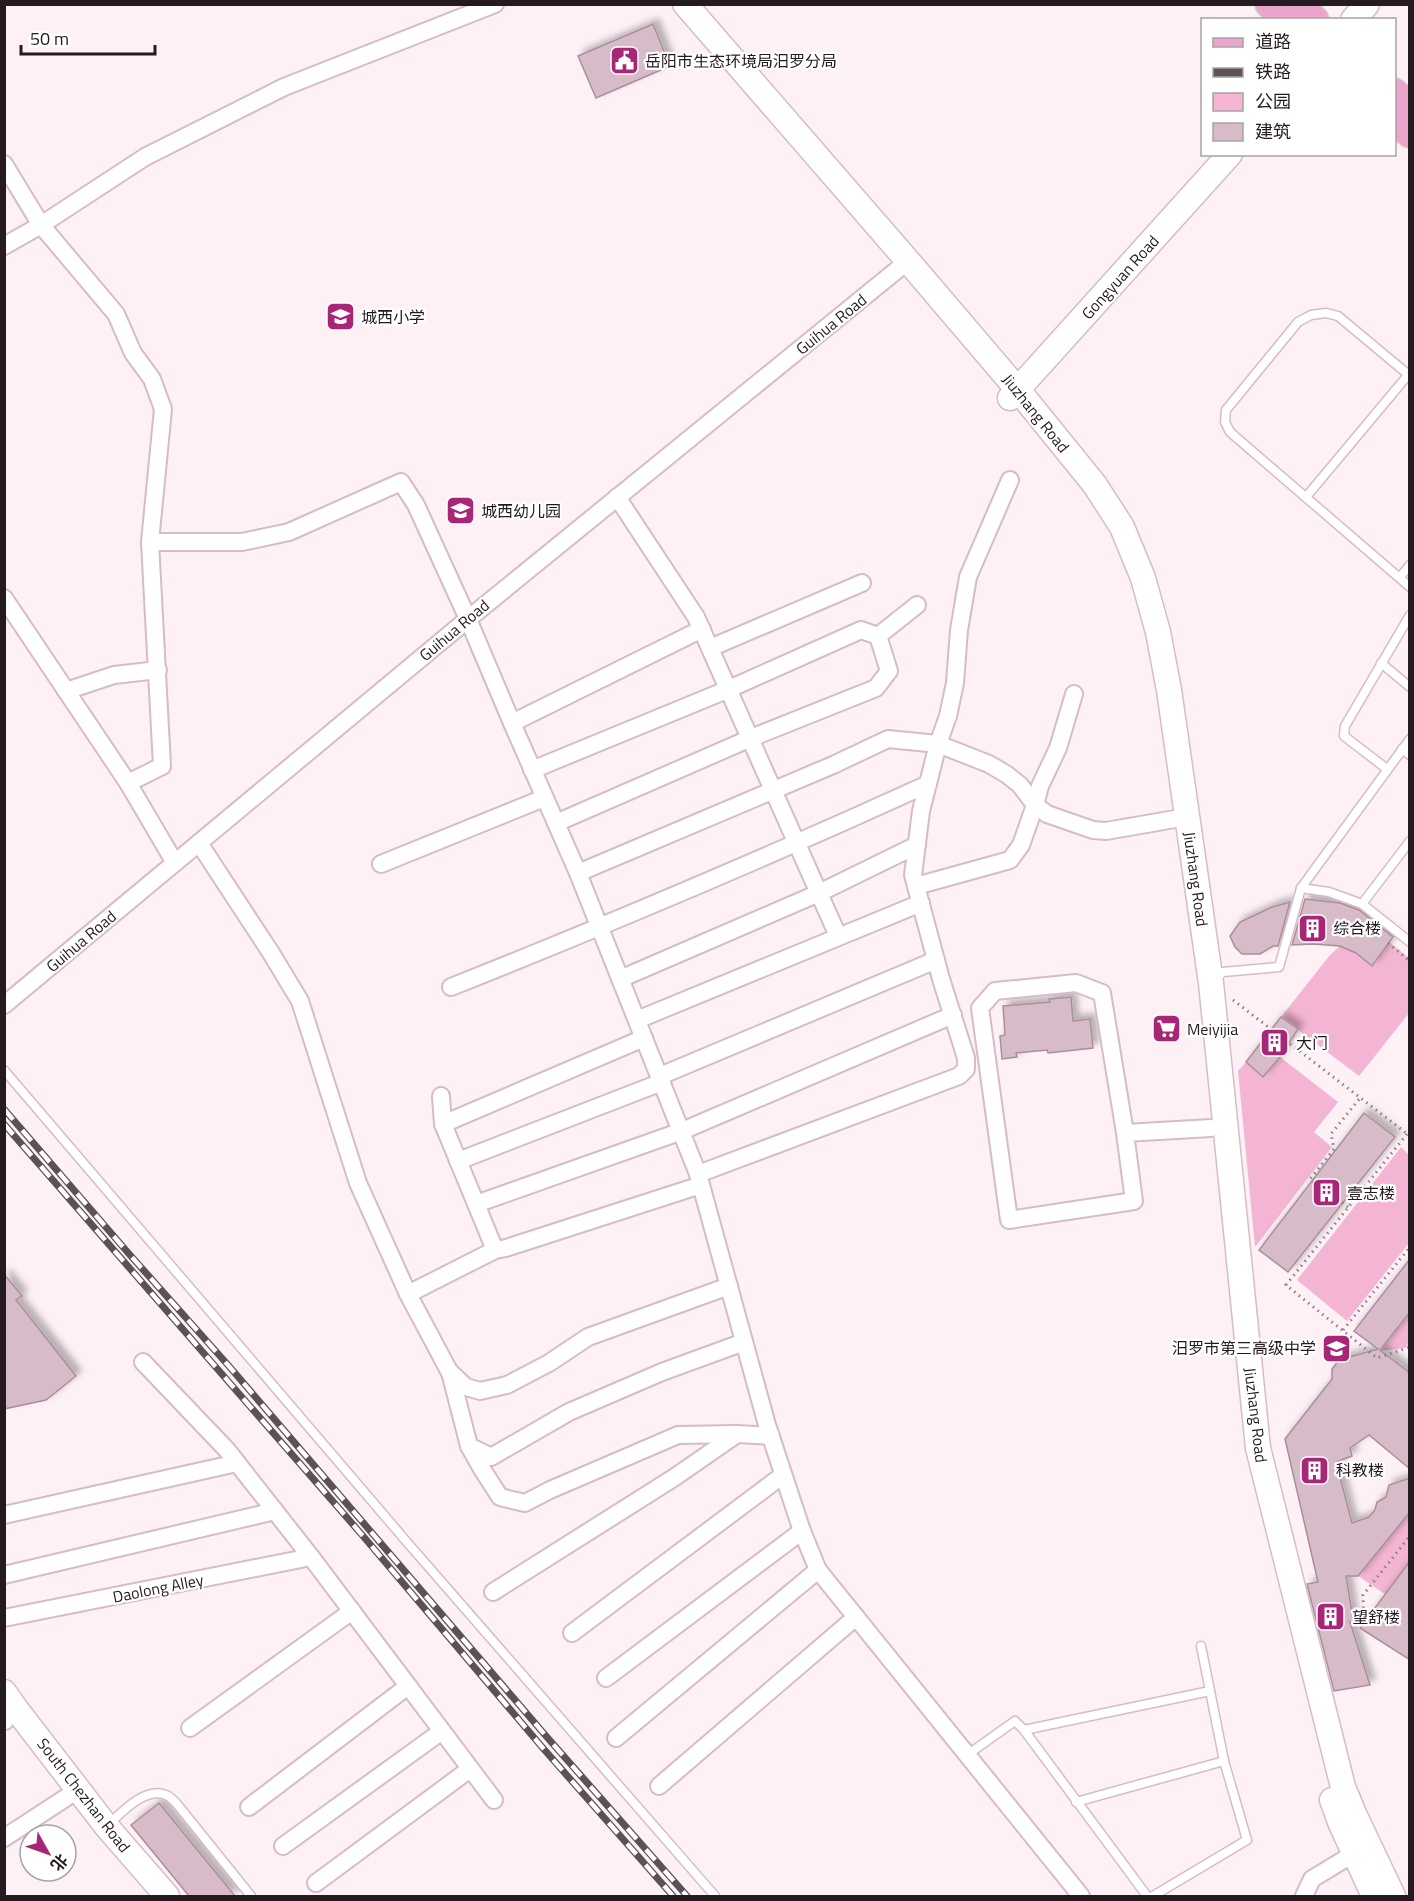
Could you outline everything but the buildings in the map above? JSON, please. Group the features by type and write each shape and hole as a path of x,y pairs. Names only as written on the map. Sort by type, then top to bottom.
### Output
{"main road":[{"path":"1269,4 1283,18"},
{"path":"1299,4 1313,18"},
{"path":"1396,93 1410,106"},
{"path":"1396,121 1410,134"}],"street":[{"path":"4,246 145,157 284,87 495,4"},
{"name":"Jiuzhang Road","path":"675,4 806,164 904,265"},
{"name":"Jiuzhang Road","path":"685,4 904,265 1095,485 1122,527 1143,578 1158,632 1169,690 1211,983 1258,1448 1343,1787 1374,1896"},
{"path":"1355,18 1367,4"},
{"name":"Gongyuan Road","path":"1014,394 1228,156"},
{"path":"4,164 40,225 116,314 133,353 152,379 164,409 150,542 162,766 128,783"},
{"name":"Guihua Road","path":"4,1005 468,619 904,265"},
{"name":"Jiuzhang Road","path":"1014,394 1085,492 1113,538 1135,587 1148,637 1197,984 1244,1450 1329,1794 1361,1849 1393,1896"},
{"path":"408,1294 495,1250 507,1248 700,1179 959,1076 966,1069 966,1058 913,875 921,811 955,684 959,630 968,577 1011,480"},
{"path":"150,542 242,542 289,532 401,482 416,505 468,619 578,873 682,1131 700,1179 783,1476 818,1570 1081,1896"},
{"path":"617,497 696,617 838,936"},
{"path":"710,648 862,583"},
{"path":"4,598 128,783 175,863"},
{"path":"878,636 917,604"},
{"path":"512,723 702,629"},
{"path":"532,770 729,689 861,630 878,636"},
{"path":"556,823 751,738 876,688 889,671 878,636"},
{"path":"66,691 114,675 158,670"},
{"path":"916,886 1010,861 1021,845 1040,786 1058,748 1074,694"},
{"path":"578,873 833,765 888,739 938,744 989,764 1006,774 1028,794 1035,805 1047,814 1093,830 1106,831 1175,819"},
{"path":"451,987 798,843 928,784"},
{"path":"381,864 544,798"},
{"path":"199,843 272,953 300,1001 358,1183 408,1294 449,1371 469,1446 500,1497 525,1503 678,1435 771,1436"},
{"path":"620,979 819,893 917,845"},
{"path":"637,1020 921,903"},
{"path":"458,1161 661,1079 936,960"},
{"path":"1076,983 1102,993 1125,1133 1134,1202 1009,1220 980,1008 995,991 1076,983"},
{"path":"476,1204 682,1131 953,1015"},
{"path":"443,1124 644,1038"},
{"path":"441,1096 443,1124 495,1250"},
{"path":"1125,1133 1211,1128"},
{"path":"449,1371 466,1387 480,1391 507,1385 549,1363 588,1337 729,1286"},
{"path":"469,1446 491,1457 569,1412 662,1372 744,1342"},
{"path":"143,1362 237,1462 494,1800"},
{"path":"493,1592 675,1477 737,1434"},
{"path":"4,1515 237,1462"},
{"path":"572,1634 783,1476"},
{"path":"4,1575 275,1511"},
{"path":"606,1678 802,1531"},
{"name":"Daolong Alley","path":"4,1618 311,1557"},
{"path":"616,1738 818,1570"},
{"path":"190,1728 352,1611"},
{"path":"659,1786 856,1617"},
{"path":"249,1807 408,1686"},
{"name":"South Chezhan Road","path":"4,1692 106,1827 166,1896"},
{"name":"South Chezhan Road","path":"5,1720 148,1896"},
{"path":"283,1846 442,1731"},
{"path":"316,1883 470,1769"},
{"path":"4,1838 67,1797"},
{"path":"1304,1896 1312,1879 1361,1849"}],"lane":[{"path":"1306,497 1409,376 1338,316 1326,313 1311,315 1298,322 1226,410 1225,422 1230,432 1410,587"},
{"path":"1400,577 1410,566"},
{"path":"1388,770 1344,736 1345,726 1410,615"},
{"path":"1382,663 1410,687"},
{"path":"1211,983 1223,972 1279,967 1301,888 1388,770 1406,752 1410,739"},
{"path":"1362,904 1410,841"},
{"path":"1301,888 1329,892 1362,904 1410,942"},
{"path":"4,1070 398,1532 715,1896"},
{"path":"1153,1896 1247,1840 1224,1761 1201,1646"},
{"path":"1024,1730 1210,1691"},
{"path":"966,1755 1015,1721 1148,1896"},
{"path":"1076,1802 1224,1761"},
{"path":"106,1827 135,1801 154,1793 167,1795 177,1804 251,1896"}],"path":[{"path":"1388,944 1410,961"},
{"path":"1211,983 1408,1135 1286,1284 1377,1358 1410,1347"},
{"path":"1348,1207 1310,1179 1334,1149 1331,1134 1360,1098"},
{"path":"1343,1331 1410,1247"},
{"path":"1364,1626 1363,1595 1410,1536"}],"green space":[{"path":"1389,942 1409,958 1409,1013 1359,1076 1281,1017 1330,955 1340,946 1356,953 1371,966"},
{"path":"1280,1057 1338,1102 1314,1132 1332,1147 1255,1247 1238,1071 1246,1062 1264,1076"},
{"path":"1401,1147 1409,1155 1409,1243 1347,1321 1297,1280"},
{"path":"1409,1312 1409,1343 1405,1348 1380,1351"},
{"path":"1409,1512 1409,1562 1385,1594 1358,1576"}],"railway":[{"path":"4,1109 687,1896"},
{"path":"4,1124 673,1896"}],"place":[{"name":"岳阳市生态环境局汨罗分局","path":"624,61"},
{"name":"城西小学","path":"340,317"},
{"name":"城西幼儿园","path":"460,511"},
{"name":"综合楼","path":"1312,928"},
{"name":"Meiyijia","path":"1166,1029"},
{"name":"大门","path":"1275,1043"},
{"name":"壹志楼","path":"1326,1193"},
{"name":"汨罗市第三高级中学","path":"1337,1348"},
{"name":"科教楼","path":"1315,1470"},
{"name":"望舒楼","path":"1331,1617"}]}
